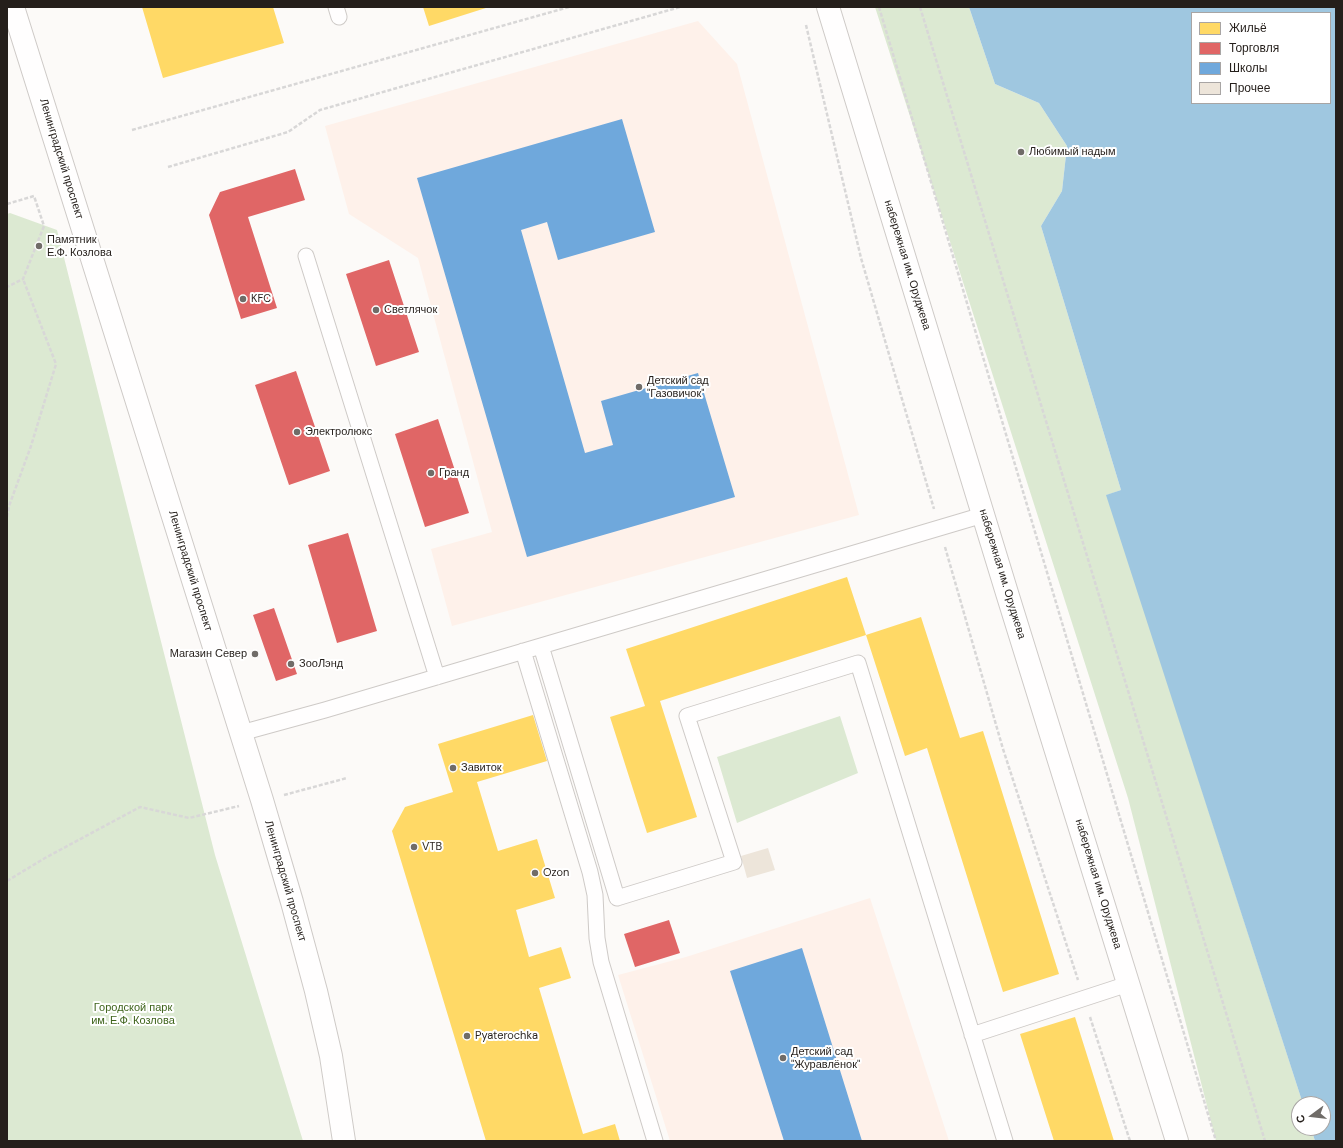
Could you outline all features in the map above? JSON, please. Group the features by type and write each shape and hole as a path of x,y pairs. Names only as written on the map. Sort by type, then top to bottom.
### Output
{"street":[{"name":"Ленинградский проспект","path":"13,7 262,800 292,902 316,991 331,1056 344,1141"},
{"name":"набережная им. Оруджева","path":"828,7 983,515 1177,1141"}],"lane":[{"path":"306,256 437,677"},
{"path":"241,733 325,710 983,515"},
{"path":"541,646 617,898 734,862 687,716 858,664 1005,1141"},
{"path":"523,651 590,872 595,895 597,938 602,962 655,1141"},
{"path":"972,1035 1128,984"}],"path":[{"path":"132,130 569,7"},
{"path":"168,167 288,132 320,110 680,7"},
{"path":"879,7 1216,1141"},
{"path":"920,7 1265,1141"},
{"path":"806,22 861,258 1003,749 1130,1141"},
{"path":"7,204 34,196 44,226 23,279 7,287"},
{"path":"7,517 9,506 31,446 56,364 23,279"},
{"path":"7,881 45,858 140,807 189,818 347,778"}],"shaded area":[{"name":"Детский сад \"Газовичок\"","path":"698,21 737,64 859,515 452,626 431,549 492,532 418,258 349,214 325,126"},
{"name":"Детский сад \"Журавлёнок\"","path":"870,898 949,1141 670,1141 618,975 686,957"}],"green space":[{"path":"875,7 969,7 995,84 1039,103 1067,146 1062,191 1041,226 1121,490 1107,495 1300,1096 1291,1096 1291,1136 1313,1136 1315,1141 1216,1141 1128,798"},
{"name":"Городской парк им. Е.Ф. Козлова","path":"10,213 57,230 215,855 303,1141 7,1141 7,214"},
{"path":"840,716 858,773 737,823 717,757"}],"water":[{"path":"969,7 1336,7 1336,1141 1315,1141 1313,1136 1331,1136 1331,1096 1300,1096 1106,495 1121,490 1041,226 1062,191 1067,146 1039,103 995,84"}],"building: Жильё":[{"path":"142,7 273,7 284,43 163,78"},
{"path":"423,7 489,7 429,26"},
{"path":"847,577 866,635 660,701 697,817 647,833 610,717 645,706 626,649"},
{"path":"921,617 960,738 983,731 1059,974 1003,992 927,748 905,756 866,635"},
{"path":"533,715 547,761 477,782 498,851 537,839 555,898 516,910 529,957 561,947 571,978 539,988 583,1134 615,1124 620,1141 486,1141 392,831 405,807 453,792 438,744"},
{"path":"1075,1017 1114,1141 1054,1141 1020,1034"}],"building: Торговля":[{"path":"295,169 305,200 248,217 277,308 241,319 209,215 220,192"},
{"path":"389,260 419,352 376,366 346,274"},
{"path":"296,371 330,471 289,485 255,385"},
{"path":"438,419 469,513 425,527 395,434"},
{"path":"348,533 377,631 337,643 308,545"},
{"path":"274,608 297,674 276,681 253,615"},
{"path":"669,920 680,953 635,967 624,934"}],"building: Школы":[{"path":"622,119 655,232 558,260 547,222 521,230 585,453 613,445 601,401 698,373 735,497 527,557 417,178"},
{"path":"802,948 862,1141 784,1141 730,971"}],"building: Прочее":[{"path":"768,848 775,870 747,878 741,856"}],"place":[{"name":"Любимый надым","path":"1021,152"},
{"name":"Памятник Е.Ф. Козлова","path":"39,246"},
{"name":"KFC","path":"243,299"},
{"name":"Светлячок","path":"376,310"},
{"name":"Детский сад \"Газовичок\"","path":"639,387"},
{"name":"Электролюкс","path":"297,432"},
{"name":"Гранд","path":"431,473"},
{"name":"Магазин Север","path":"255,654"},
{"name":"ЗооЛэнд","path":"291,664"},
{"name":"Завиток","path":"453,768"},
{"name":"VTB","path":"414,847"},
{"name":"Ozon","path":"535,873"},
{"name":"Pyaterochka","path":"467,1036"},
{"name":"Детский сад \"Журавлёнок\"","path":"783,1058"}]}
